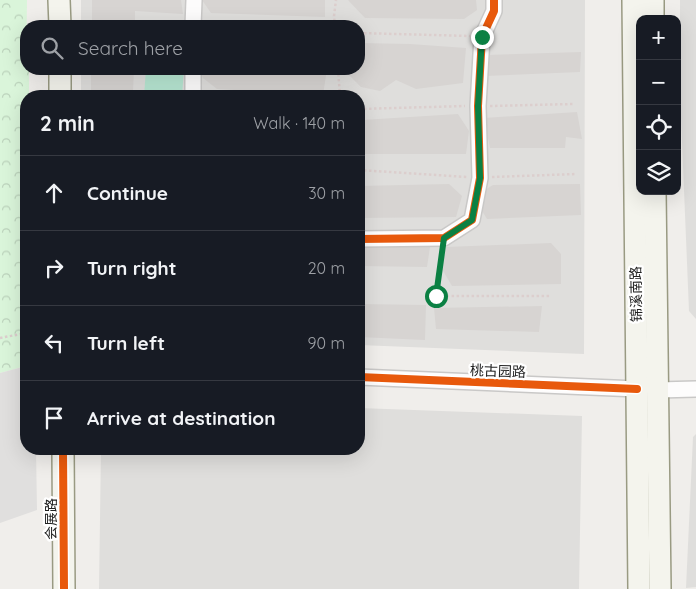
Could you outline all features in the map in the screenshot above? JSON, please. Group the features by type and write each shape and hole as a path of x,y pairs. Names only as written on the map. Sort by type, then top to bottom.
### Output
{"main road":[{"path":"59,0 60,20"},
{"name":"锦溪南路","path":"632,0 647,389 660,589"},
{"path":"653,0 653,15"},
{"path":"60,75 60,90"},
{"name":"锦溪南路","path":"639,589 655,195"},
{"name":"会展路","path":"63,455 64,589"}],"street":[{"path":"193,20 194,0"},
{"path":"365,239 444,238 472,220 480,178 478,106 482,37 494,11 494,0"},
{"path":"193,75 193,90"},
{"name":"桃古园路","path":"365,377 647,389 696,389"}],"path":[{"path":"334,20 336,0"},
{"path":"365,33 482,37"},
{"path":"338,75 340,90"},
{"path":"444,238 436,296 552,296"},
{"path":"0,338 20,335"}],"shaded area":[{"path":"81,0 585,0 584,354 365,345 365,90 81,90 81,75 365,75 365,20 81,20"},
{"path":"680,0 696,0 696,319 689,311 681,117"},
{"path":"20,368 20,455 36,455 37,510 0,523 0,373"},
{"path":"365,408 582,416 579,589 99,589 101,455 365,455"},
{"path":"696,434 696,587 686,588 693,437"}],"green space":[{"path":"0,0 27,0 27,20 20,20 20,75 29,75 29,90 20,90 20,368 0,373"},
{"path":"146,75 184,75 182,90 144,90"}],"building":[{"path":"92,0 181,0 183,14 135,11 135,20 92,20"},
{"path":"202,0 325,0 325,17 211,13"},
{"path":"348,0 476,0 477,10 464,19 365,18"},
{"path":"365,43 466,48 463,83 416,89 396,80 380,91 361,87 349,75 365,75"},
{"path":"581,52 580,72 485,76 486,55"},
{"path":"91,75 134,75 133,90 91,90"},
{"path":"202,75 326,75 324,90 217,89"},
{"path":"577,112 582,139 566,137 565,148 490,148 484,118"},
{"path":"458,114 469,131 466,154 365,154 365,120"},
{"path":"449,184 462,196 456,217 365,218 365,186"},
{"path":"580,184 581,215 487,219 479,206 483,191 493,185"},
{"path":"551,243 561,254 561,284 452,286 442,269 446,247"},
{"path":"365,246 430,247 427,267 365,266"},
{"path":"365,304 426,305 425,340 365,337"},
{"path":"542,306 539,332 436,329 434,308"}],"cycle path":[{"path":"365,239 444,238 472,220 480,178 478,106 482,37 494,11 494,0"},
{"path":"365,377 637,389"},
{"path":"63,455 64,589"}],"route":[{"path":"436,296 444,238 472,220 480,178 478,106 482,37"}]}
